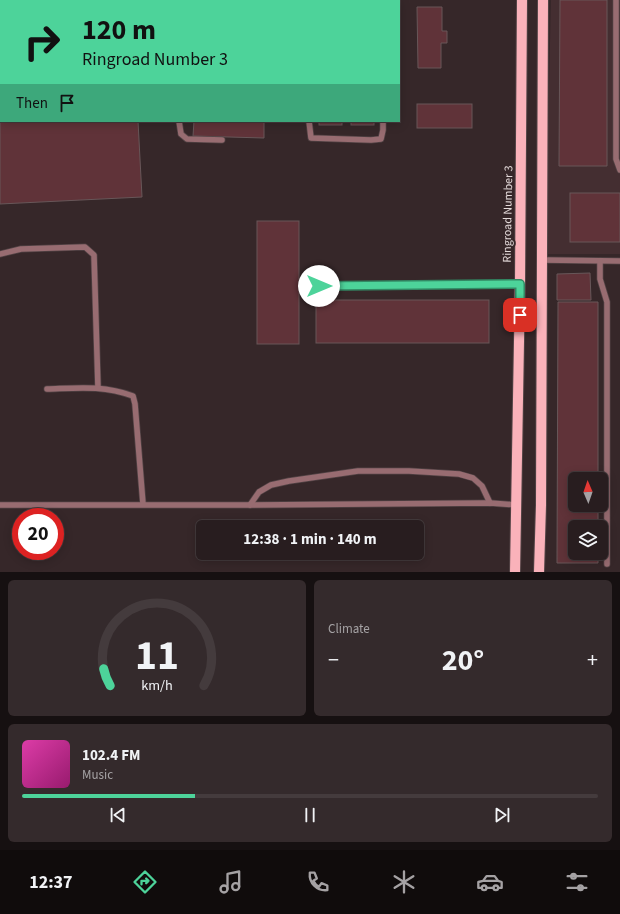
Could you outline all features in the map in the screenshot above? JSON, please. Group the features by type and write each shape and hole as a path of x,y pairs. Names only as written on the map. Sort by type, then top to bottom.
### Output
{"main road":[{"name":"Ringroad Number 3","path":"515,572 520,284 522,0"},
{"path":"539,572 541,504 543,0"}],"lane":[{"path":"309,0 330,0"},
{"path":"616,0 616,159 620,170"},
{"path":"179,122 181,134 187,139 222,140"},
{"path":"309,122 311,138 371,140 381,138 383,122"},
{"path":"0,254 20,249 85,247 94,255 98,388"},
{"path":"542,260 620,261"},
{"path":"600,261 600,279 607,302 607,564"},
{"path":"304,286 520,284"},
{"path":"47,389 98,388 117,390 133,396 135,404 143,504"},
{"path":"250,505 259,492 271,485 288,481 358,471 409,471 459,474 473,478 478,482 482,486 490,503"},
{"path":"0,505 490,503 517,505"}],"shaded area":[{"path":"551,0 620,0 620,254 545,254"}],"building":[{"path":"560,0 607,0 607,166 559,166"},
{"path":"417,7 442,7 442,31 447,31 447,43 441,43 441,68 418,68"},
{"path":"417,104 472,104 472,128 417,128"},
{"path":"0,122 138,122 142,197 0,204"},
{"path":"194,122 264,122 264,138 193,136"},
{"path":"319,122 342,122 342,125 319,125"},
{"path":"351,122 374,122 374,125 351,125"},
{"path":"570,193 620,193 620,242 570,242"},
{"path":"257,221 299,221 299,344 257,344"},
{"path":"590,273 591,300 557,300 557,274"},
{"path":"316,300 489,300 489,343 316,343"},
{"path":"558,302 598,302 598,472 568,472 568,512 598,512 598,520 568,520 568,560 598,560 598,563 557,563"}],"route":[{"path":"319,286 520,284 520,315"}]}
